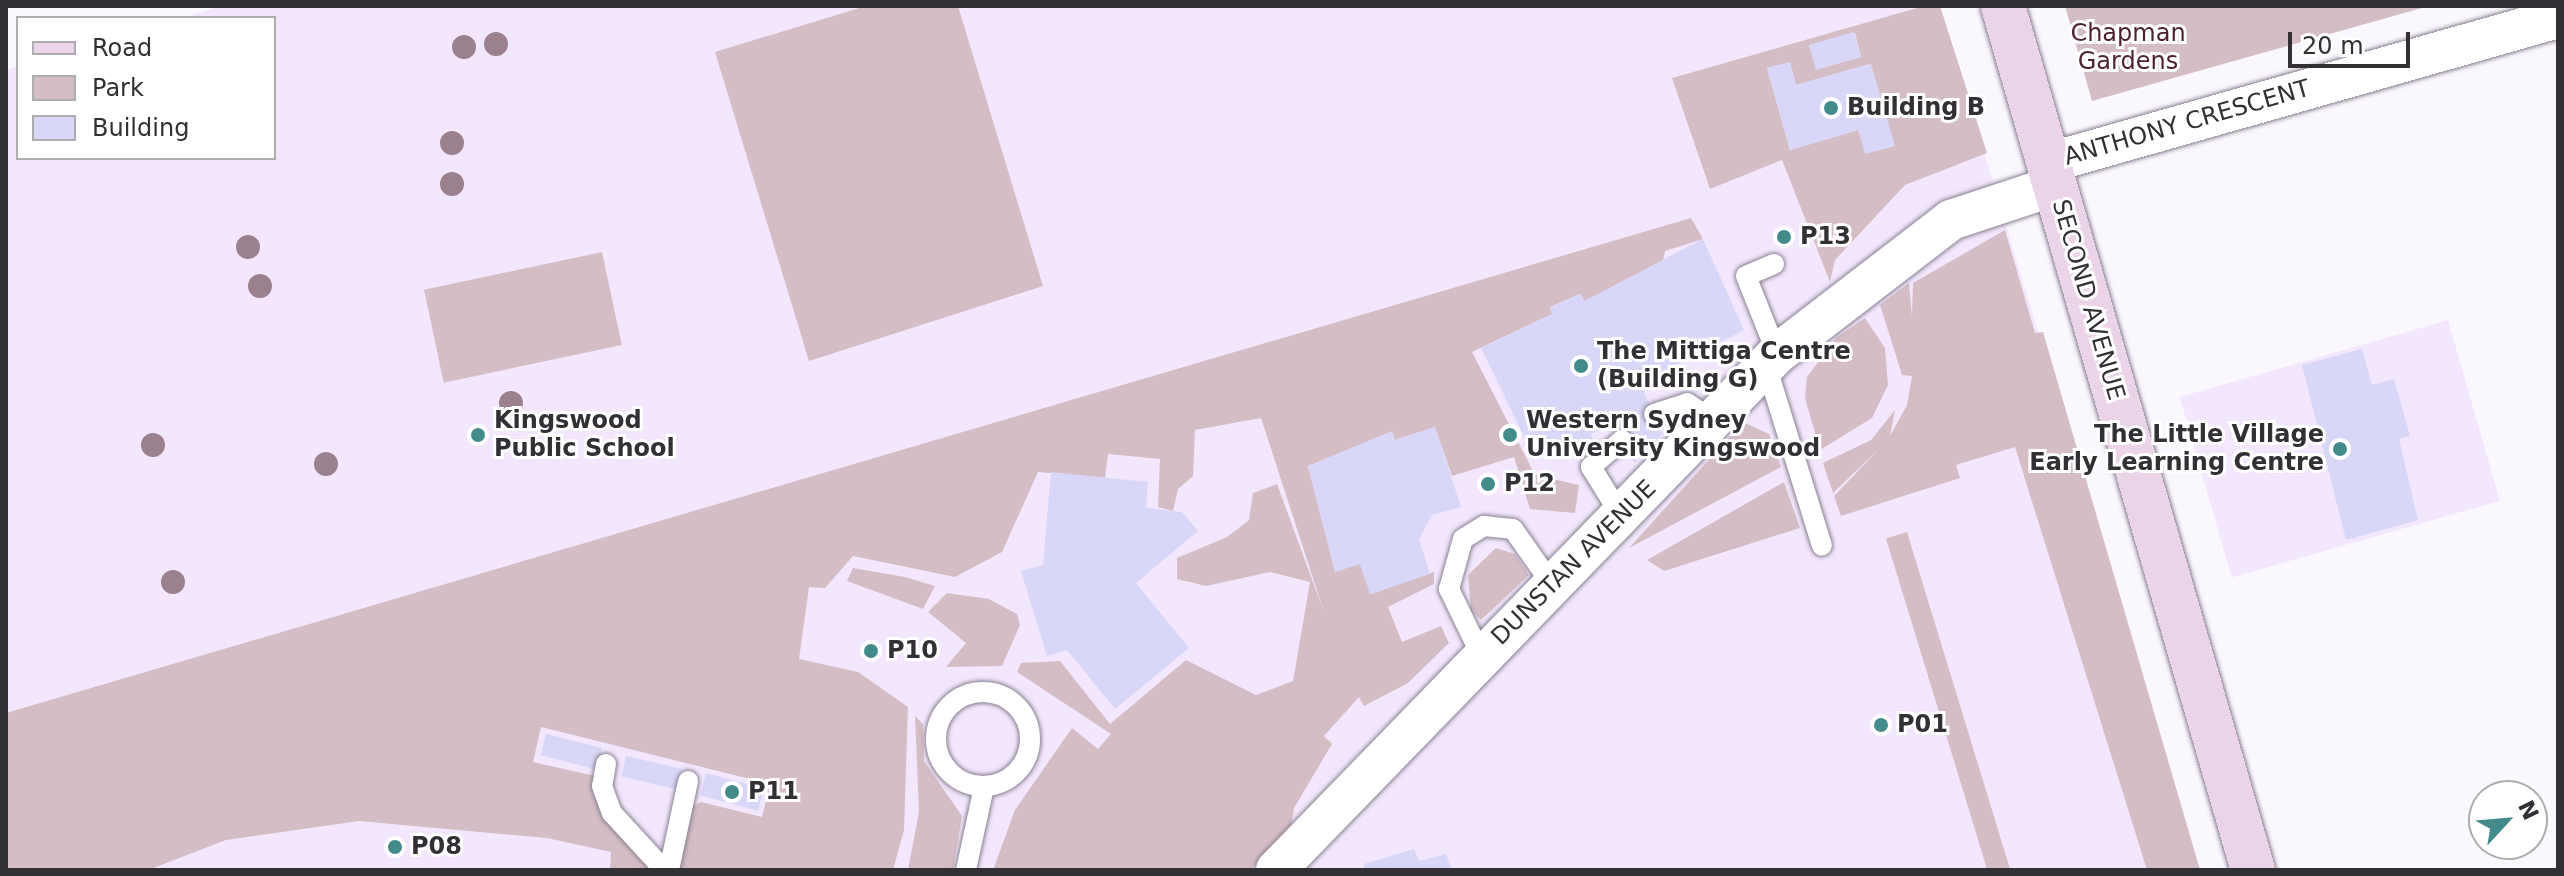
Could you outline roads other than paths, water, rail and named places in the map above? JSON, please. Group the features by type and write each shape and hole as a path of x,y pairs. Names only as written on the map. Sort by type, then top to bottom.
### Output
{"street":[{"name":"SECOND AVENUE","path":"2003,6 2253,870"},
{"name":"ANTHONY CRESCENT","path":"2051,175 2558,18"},
{"name":"DUNSTAN AVENUE","path":"1276,870 1622,517 1771,360 1951,220 2051,175"}],"lane":[{"path":"1774,264 1746,276 1822,546"},
{"path":"1654,414 1687,403 1712,420"},
{"path":"1622,440 1591,467 1622,517"},
{"path":"1482,657 1449,589 1463,539 1484,526 1513,529 1553,586"},
{"path":"977,692 1017,707 1030,740 1017,772 984,787 951,775 935,742 946,709 977,692"},
{"path":"609,763 602,786 612,813 667,870"},
{"path":"667,870 690,781"},
{"path":"966,870 984,787"}],"place":[{"name":"Building B","path":"1831,108"},
{"name":"P13","path":"1784,237"},
{"name":"The Mittiga Centre (Building G)","path":"1581,366"},
{"name":"Kingswood Public School","path":"478,435"},
{"name":"Western Sydney University Kingswood","path":"1510,435"},
{"name":"The Little Village Early Learning Centre","path":"2340,449"},
{"name":"P12","path":"1488,484"},
{"name":"P10","path":"871,651"},
{"name":"P01","path":"1881,725"},
{"name":"P11","path":"732,792"},
{"name":"P08","path":"395,847"}],"park label":[{"name":"Chapman Gardens","path":"2128,48"}]}
